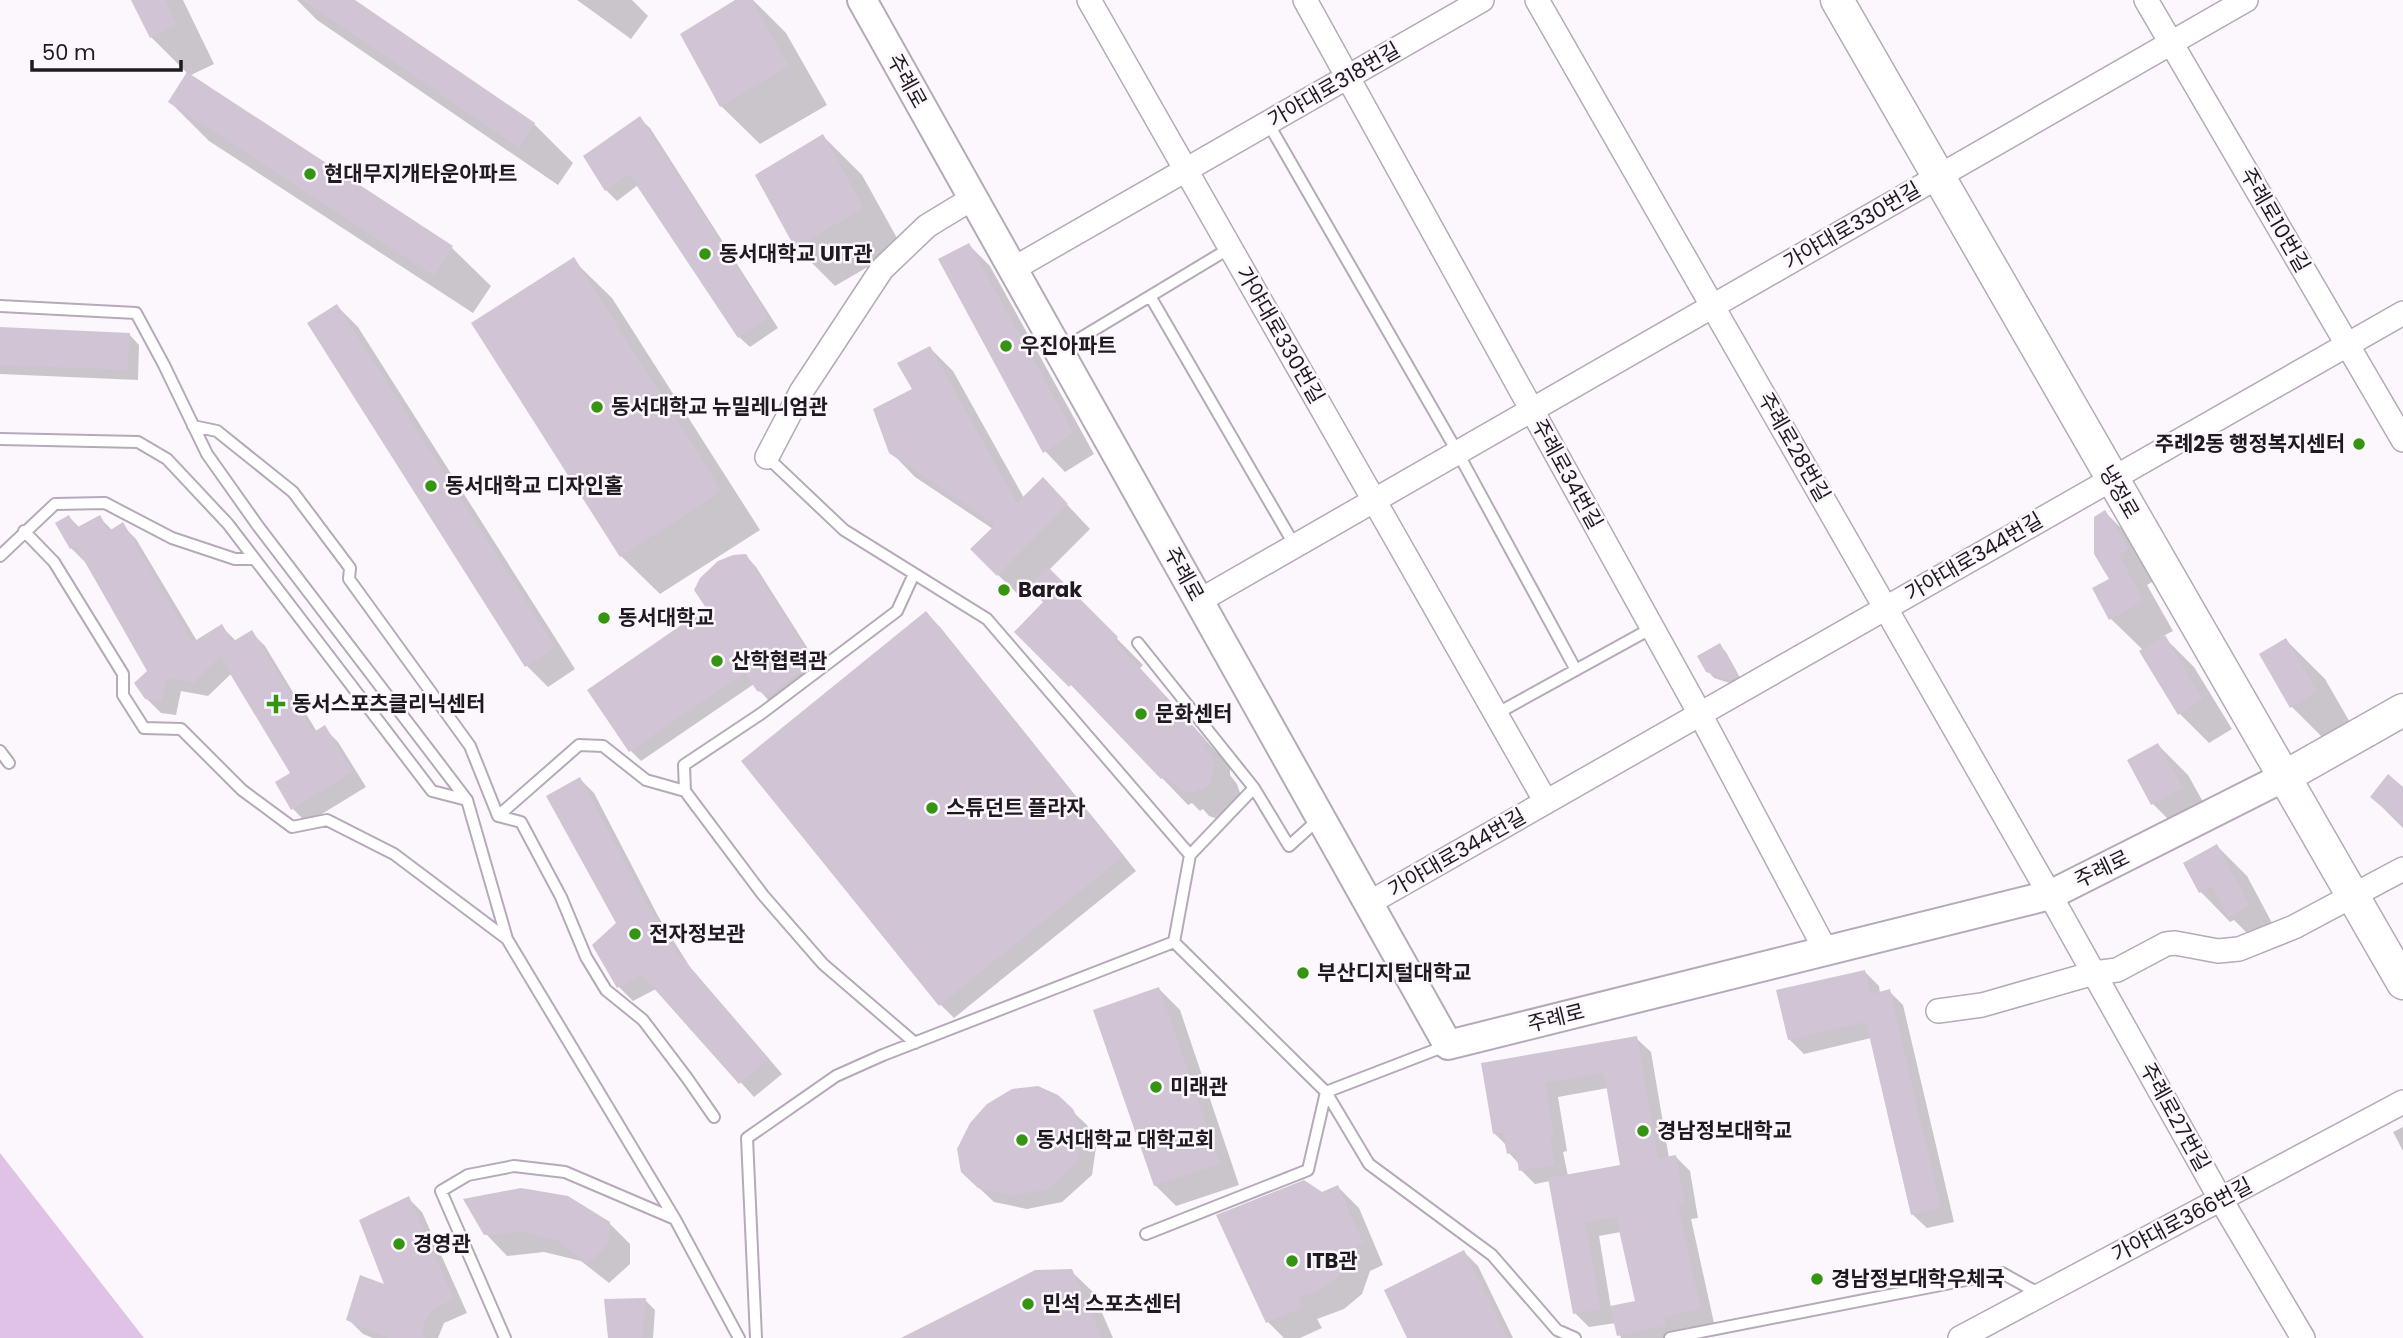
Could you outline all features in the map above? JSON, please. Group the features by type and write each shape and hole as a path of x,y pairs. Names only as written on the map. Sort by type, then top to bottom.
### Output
{"main road":[{"name":"냉정로","path":"1837,0 2403,983"},
{"name":"주례로","path":"2286,776 2403,710"}],"street":[{"name":"주례로","path":"862,0 1448,1045 2050,895 2286,776"},
{"path":"1089,0 1186,170"},
{"name":"주례로34번길","path":"1306,0 1700,714 1826,951"},
{"name":"가야대로318번길","path":"1013,269 1482,0"},
{"name":"주례로28번길","path":"1537,0 2050,895"},
{"name":"가야대로330번길","path":"1199,601 2246,0"},
{"name":"주례로10번길","path":"2156,5 2171,43 2403,440"},
{"name":"가야대로330번길","path":"1186,170 1374,501"},
{"path":"766,457 801,391 882,269 927,226 973,198"},
{"name":"가야대로344번길","path":"1369,903 2403,313"},
{"name":"가야대로344번길","path":"1374,501 1546,802"},
{"path":"1938,1011 1982,1005 2094,972 2117,970 2155,948 2175,943 2228,952 2294,927 2403,869"},
{"name":"주례로27번길","path":"2050,895 2221,1200 2303,1338"},
{"name":"가야대로366번길","path":"1960,1338 2403,1102"}],"lane":[{"path":"1268,122 1458,453 1576,670"},
{"path":"1059,351 1231,247"},
{"path":"1150,296 1295,546"},
{"path":"0,306 136,313 207,454 467,800 507,939 675,1219 739,1338"},
{"path":"194,426 217,431 293,492 341,553 351,568 349,579 470,746 498,816"},
{"path":"0,439 138,442 167,459 228,524 252,559 432,791 467,800"},
{"path":"766,457 844,530 987,619 1190,855"},
{"path":"0,556 55,504 105,503 172,538 235,559 252,559"},
{"path":"228,524 247,510"},
{"path":"24,531 54,562 123,674 123,695 144,727 181,729 242,790 292,827 327,820 394,854 507,939"},
{"path":"914,574 897,611 762,713 684,765 685,790 763,895 823,964 915,1043"},
{"path":"1496,714 1652,628"},
{"path":"1138,643 1254,788 1289,846 1321,817"},
{"path":"498,816 579,745 603,746 646,780 685,790"},
{"path":"0,751 9,763"},
{"path":"1174,942 1190,855 1254,788"},
{"path":"498,816 521,822 561,897 586,957 606,990 643,1020 714,1117"},
{"path":"756,1338 747,1138 836,1076 1174,942"},
{"path":"1174,942 1326,1092 1369,1164 1492,1255 1557,1330 1575,1338"},
{"path":"1326,1092 1448,1045"},
{"path":"1146,1234 1308,1170 1326,1092"},
{"path":"505,1338 440,1191 468,1175 514,1166 565,1172 675,1219"},
{"path":"1671,1338 2002,1273 2040,1294"}],"shaded area":[{"path":"0,1153 144,1338 0,1338"}],"building":[{"path":"131,0 165,0 177,25 150,38"},
{"name":"현대무지개타운아파트","path":"303,0 355,0 535,123 519,148"},
{"path":"735,0 752,0 789,66 720,107 680,34"},
{"name":"현대무지개타운아파트","path":"187,72 453,246 434,276 168,102"},
{"name":"동서대학교 UIT관","path":"640,116 769,317 738,338 629,174 605,191 583,156"},
{"path":"823,134 864,208 795,248 755,175"},
{"name":"우진아파트","path":"969,243 1074,433 1043,453 938,259"},
{"name":"동서대학교 뉴밀레니엄관","path":"574,257 722,491 620,557 471,323"},
{"name":"동서대학교 디자인홀","path":"337,304 556,648 525,667 307,323"},
{"path":"0,327 130,333 128,370 0,365"},
{"path":"930,346 1017,503 1043,477 1068,504 997,576 970,549 995,525 889,453 873,409 912,389 897,363"},
{"path":"2105,510 2129,549 2119,555 2144,601 2109,620 2092,588 2109,579 2094,554 2094,517"},
{"path":"69,515 76,528 100,515 109,531 123,522 193,642 222,624 232,642 252,630 314,732 325,725 353,772 291,810 275,782 290,773 220,657 193,683 167,678 162,702 145,699 134,683 147,671 76,546 70,549 55,523"},
{"name":"산학협력관","path":"746,554 807,651 802,671 770,695 757,691 745,673 629,752 587,690 706,608 694,590 700,578 718,561 733,555"},
{"path":"1048,567 1118,637 1115,641 1205,739 1204,747 1212,756 1215,765 1210,786 1191,793 1172,785 1165,777 1161,779 1071,685 1069,687 1014,632 1043,602 1028,587"},
{"name":"스튜던트 플라자","path":"926,611 1124,856 939,1006 741,761"},
{"path":"2165,635 2203,699 2178,715 2139,651"},
{"path":"2286,638 2317,691 2290,708 2259,654"},
{"path":"1720,643 1738,676 1731,680 1706,672 1697,656"},
{"path":"2158,743 2183,788 2151,805 2127,760"},
{"path":"2388,774 2403,787 2403,824 2370,797"},
{"name":"전자정보관","path":"580,777 645,900 676,951 769,1059 739,1084 642,975 617,988 592,945 616,923 546,796"},
{"path":"2217,844 2250,906 2228,917 2212,886 2199,893 2183,863"},
{"path":"1865,970 1871,994 1890,989 1941,1208 1911,1215 1866,1022 1788,1040 1776,990"},
{"name":"미래관","path":"1159,987 1220,1164 1154,1186 1093,1010"},
{"path":"1637,1036 1658,1158 1676,1155 1685,1204 1678,1205 1701,1309 1664,1317 1666,1326 1617,1336 1610,1306 1635,1301 1616,1217 1585,1222 1601,1309 1573,1314 1548,1178 1620,1165 1604,1073 1545,1083 1554,1138 1550,1138 1555,1165 1519,1171 1516,1152 1507,1154 1503,1133 1493,1134 1481,1063"},
{"name":"동서대학교 대학교회","path":"1038,1086 1058,1095 1073,1109 1083,1131 1078,1161 1048,1189 1012,1196 978,1188 961,1172 957,1149 970,1123 987,1104 1012,1089"},
{"name":"ITB관","path":"1304,1180 1322,1192 1338,1185 1364,1244 1349,1250 1342,1273 1323,1289 1298,1298 1303,1307 1266,1323 1216,1215"},
{"path":"521,1188 568,1196 610,1222 609,1243 588,1264 558,1241 521,1232 484,1235 463,1199"},
{"name":"경영관","path":"409,1196 454,1299 431,1310 422,1329 425,1338 388,1338 346,1320 360,1275 384,1284 359,1220"},
{"path":"1464,1250 1508,1338 1407,1338 1384,1290"},
{"name":"민석 스포츠센터","path":"1072,1269 1102,1338 901,1338 1035,1270"},
{"path":"646,1298 642,1338 608,1338 604,1299"}],"place":[{"name":"현대무지개타운아파트","path":"310,174"},
{"name":"동서대학교 UIT관","path":"705,254"},
{"name":"우진아파트","path":"1006,346"},
{"name":"동서대학교 뉴밀레니엄관","path":"597,407"},
{"name":"주례2동 행정복지센터","path":"2359,444"},
{"name":"동서대학교 디자인홀","path":"431,486"},
{"name":"Barak","path":"1004,590"},
{"name":"동서대학교","path":"604,618"},
{"name":"산학협력관","path":"717,661"},
{"name":"동서스포츠클리닉센터","path":"276,704"},
{"name":"문화센터","path":"1141,714"},
{"name":"스튜던트 플라자","path":"932,808"},
{"name":"전자정보관","path":"635,934"},
{"name":"부산디지털대학교","path":"1303,973"},
{"name":"미래관","path":"1156,1087"},
{"name":"경남정보대학교","path":"1643,1131"},
{"name":"동서대학교 대학교회","path":"1022,1140"},
{"name":"경영관","path":"399,1244"},
{"name":"ITB관","path":"1292,1261"},
{"name":"경남정보대학우체국","path":"1817,1279"},
{"name":"민석 스포츠센터","path":"1028,1304"}]}
